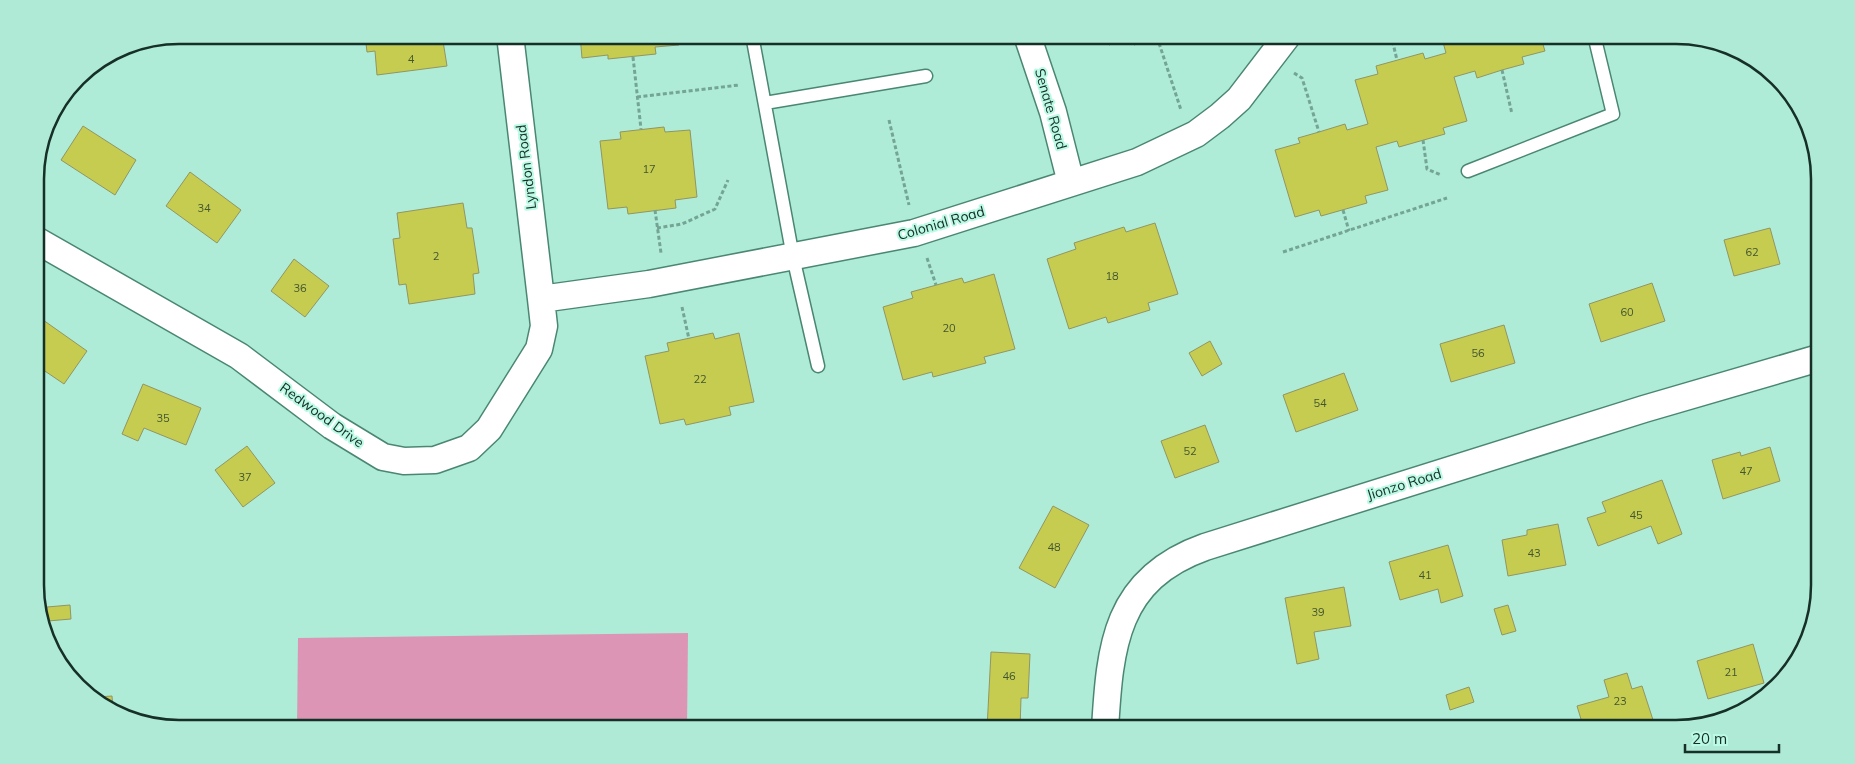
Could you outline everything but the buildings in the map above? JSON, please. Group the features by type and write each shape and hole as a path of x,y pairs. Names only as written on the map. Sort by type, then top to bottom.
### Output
{"street":[{"name":"Lyndon Road","path":"511,44 541,299"},
{"name":"Senate Road","path":"1030,44 1053,112 1072,184"},
{"name":"Colonial Road","path":"541,299 676,279 914,233 1138,162 1189,136 1220,116 1239,100 1281,44"},
{"name":"Redwood Drive","path":"44,245 239,356 332,426 372,452 404,461 435,460 457,454 478,441 489,429 539,349 544,326 541,299"},
{"name":"Jionzo Road","path":"1106,720 1109,666 1114,641 1125,613 1132,600 1148,581 1175,560 1214,544 1644,409 1811,360"}],"lane":[{"path":"754,44 793,256 818,366"},
{"path":"1468,171 1613,114 1596,44"},
{"path":"764,103 926,76"}],"path":[{"path":"1159,44 1189,136"},
{"path":"1393,44 1397,60"},
{"path":"633,57 641,129"},
{"path":"1270,59 1302,78 1319,132"},
{"path":"1502,70 1512,114"},
{"path":"637,96 740,85"},
{"path":"1423,140 1427,169 1441,175"},
{"path":"657,228 682,224 715,209 728,180"},
{"path":"1283,252 1447,198"},
{"path":"655,210 662,265 676,279"},
{"path":"1343,210 1349,231"}],"shaded area":[{"path":"688,633 687,720 297,720 298,638"}]}
